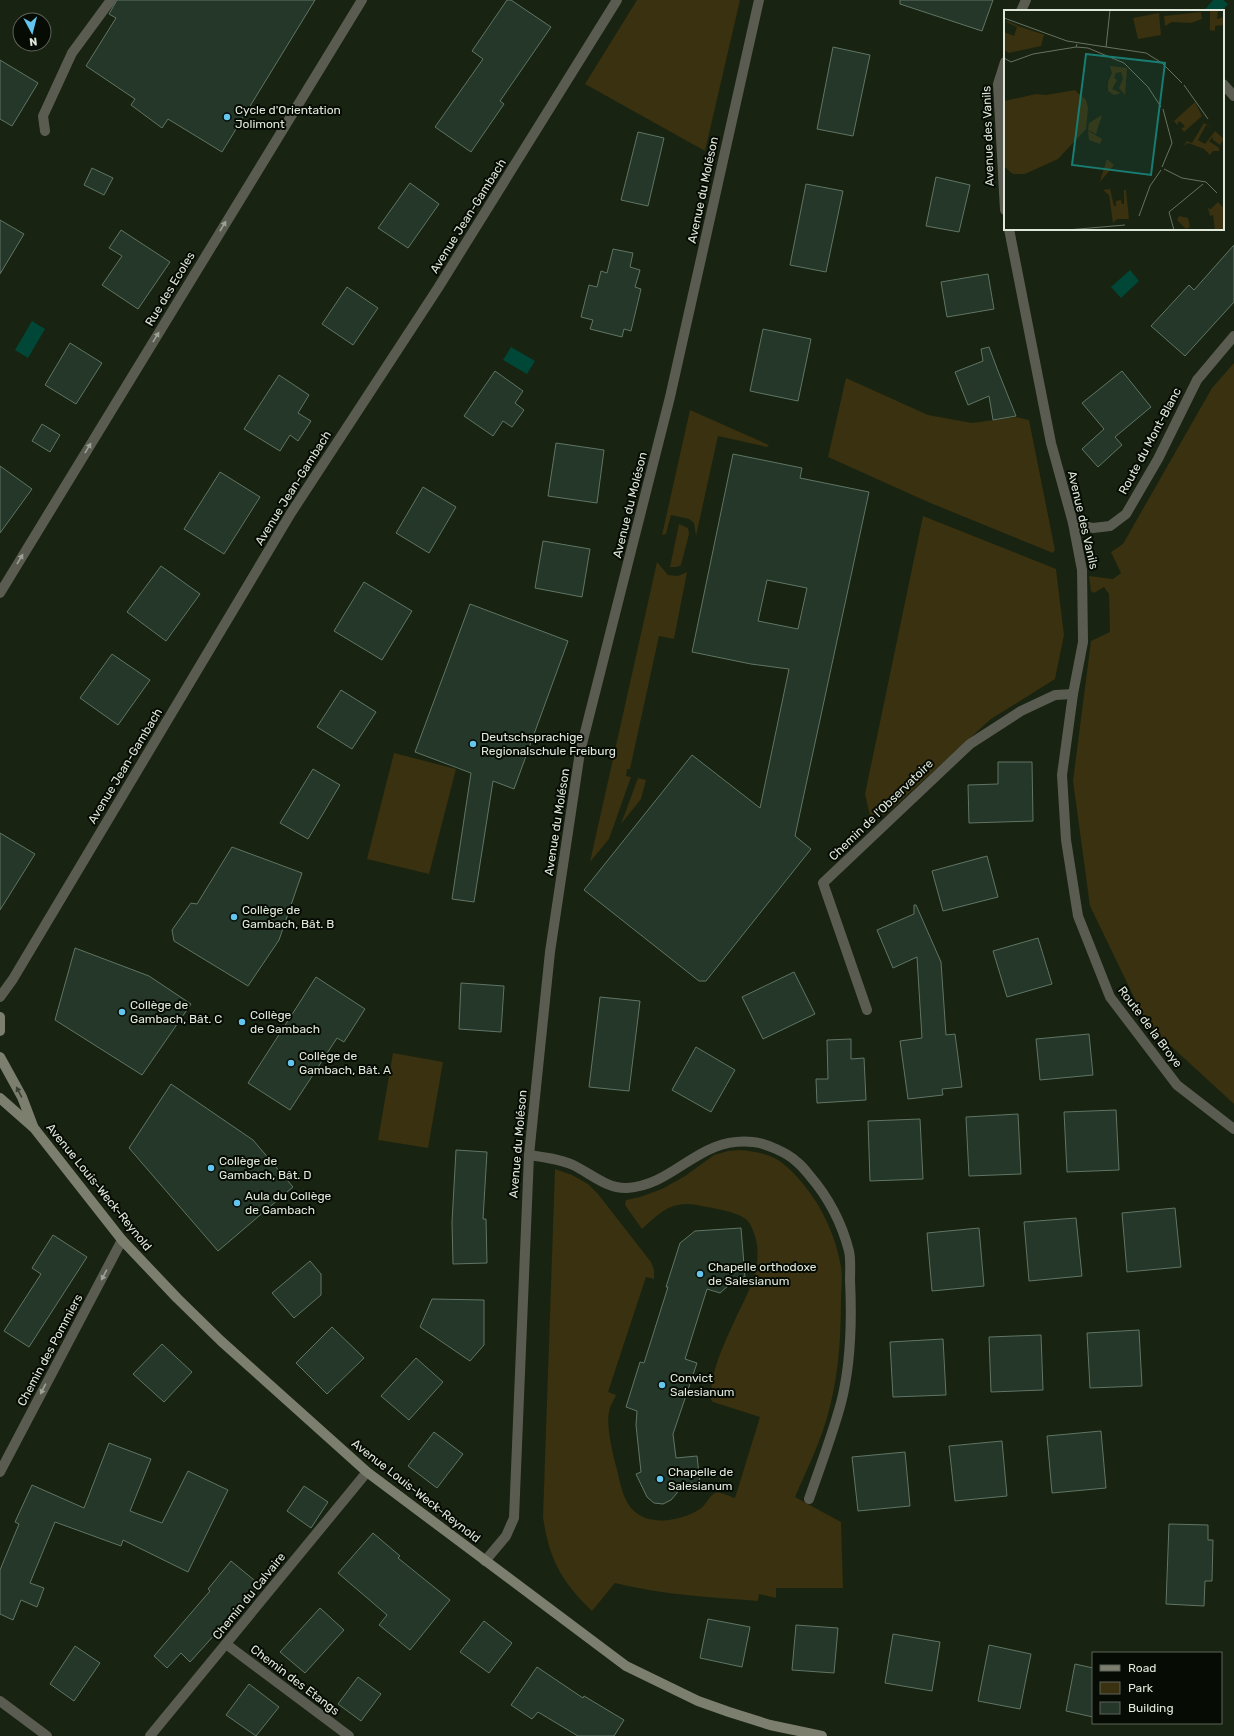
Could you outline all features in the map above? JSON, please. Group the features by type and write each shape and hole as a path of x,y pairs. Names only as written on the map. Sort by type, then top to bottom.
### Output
{"main road":[{"path":"0,1017 0,1031"},
{"name":"Avenue Louis-Weck-Reynold","path":"0,1057 22,1097 34,1128"},
{"name":"Avenue Louis-Weck-Reynold","path":"0,1098 34,1128 122,1240 177,1298 216,1336 367,1472 626,1666 698,1701 770,1724 822,1736"}],"street":[{"path":"45,131 43,116 72,53 112,0"},
{"name":"Rue des Ecoles","path":"0,592 362,0"},
{"name":"Avenue Jean-Gambach","path":"0,997 17,972 291,513 438,288 617,0"},
{"name":"Avenue du Moléson","path":"485,1561 506,1536 514,1518 529,1155 551,945 580,752 670,397 759,0"},
{"path":"1021,10 1026,0"},
{"name":"Avenue des Vanils","path":"1004,65 998,84 1004,192"},
{"path":"1224,85 1234,96"},
{"name":"Avenue des Vanils","path":"1009,230 1051,443 1073,523 1084,586 1083,642 1073,694 1062,775 1066,840 1078,916"},
{"name":"Route du Mont-Blanc","path":"1073,523 1093,528 1110,526 1126,514 1158,459 1197,380 1234,336"},
{"name":"Chemin de l'Observatoire","path":"867,1010 823,884 970,744 1021,711 1056,695 1073,694"},
{"name":"Route de la Broye","path":"1078,916 1110,998 1177,1085 1234,1129"},
{"path":"529,1155 555,1159 573,1165 601,1181 625,1188 645,1185 666,1176 708,1149 731,1142 754,1142 772,1148 796,1160 818,1185 836,1214 849,1252 851,1303 850,1354 841,1402 809,1499"},
{"name":"Chemin des Pommiers","path":"0,1472 122,1240"},
{"name":"Chemin du Calvaire","path":"150,1736 367,1472"},
{"name":"Chemin des Etangs","path":"226,1644 349,1736"},
{"path":"0,1701 43,1735"}],"green space":[{"path":"637,0 740,0 705,151 585,84"},
{"path":"1234,363 1234,1104 1147,1024 1090,906 1073,781 1091,641 1110,632 1109,594 1104,587 1094,593 1091,591 1089,576 1113,579 1121,573 1111,552 1123,544 1212,388"},
{"path":"846,378 928,415 972,423 1016,417 1029,420 1055,550 1053,553 928,502 828,457"},
{"path":"690,410 769,445 767,447 718,436 696,536 694,523 689,519 671,515 666,534 662,535"},
{"path":"923,516 1056,569 1064,635 1055,679 991,719 885,815 870,816 865,794"},
{"path":"679,524 688,528 689,534 681,565 677,567 670,567"},
{"path":"657,562 668,575 678,576 687,572 674,639 659,636 630,769 627,769 626,776 631,777 609,839 590,862"},
{"path":"394,753 456,769 429,874 367,859"},
{"path":"638,778 646,780 641,799 621,824"},
{"path":"393,1053 443,1062 428,1148 378,1140"},
{"path":"740,1150 759,1153 775,1158 784,1164 797,1177 811,1194 823,1213 839,1256 842,1275 840,1331 836,1376 826,1421 812,1459 795,1497 841,1522 843,1588 776,1588 776,1598 759,1594 758,1601 668,1593 615,1583 592,1611 572,1590 558,1568 549,1545 543,1517 555,1169 572,1175 588,1184 598,1194 651,1262 654,1270 654,1279 646,1277 608,1392 616,1395 611,1405 608,1425 621,1486 630,1507 641,1516 649,1519 667,1520 676,1519 693,1513 700,1509 715,1493 722,1493 735,1498 760,1417 713,1402 711,1400 711,1390 715,1370 722,1350 753,1280 756,1270 757,1248 752,1228 747,1220 737,1214 697,1205 680,1204 666,1209 642,1229 625,1205 626,1200 640,1197 662,1189 685,1176 714,1155 728,1151"}],"water":[{"path":"1213,0 1223,0 1228,4 1223,10 1205,10"},
{"path":"1130,270 1139,281 1121,298 1111,287"},
{"path":"32,321 45,329 28,358 15,350"},
{"path":"511,347 535,361 527,374 503,360"}],"building":[{"path":"117,0 315,0 222,152 168,119 162,128 131,105 135,99 86,66 116,18 109,14"},
{"path":"507,0 511,0 551,27 500,101 504,104 471,152 435,127 483,59 472,51"},
{"path":"900,0 993,0 982,31 900,4"},
{"path":"833,47 870,55 853,136 817,129"},
{"path":"0,60 38,83 12,126 0,119"},
{"path":"638,132 664,138 648,206 621,200"},
{"path":"92,168 113,178 104,195 84,185"},
{"path":"936,177 970,185 959,232 926,226"},
{"path":"410,183 439,204 408,248 378,228"},
{"path":"806,184 843,191 826,272 790,265"},
{"path":"0,220 24,234 0,274"},
{"path":"121,230 170,262 138,309 102,285 122,256 109,248"},
{"path":"1234,245 1234,302 1185,356 1151,326 1189,285 1194,290"},
{"path":"613,249 633,253 630,267 640,270 635,287 641,289 631,331 624,329 622,337 590,329 593,320 581,317 589,285 597,287 601,271 607,273"},
{"path":"988,274 994,309 947,317 941,282"},
{"path":"347,287 378,308 353,345 322,324"},
{"path":"763,329 811,339 798,401 750,391"},
{"path":"70,343 102,363 76,404 45,385"},
{"path":"989,347 1016,416 993,420 989,396 968,405 955,372 983,361 981,349"},
{"path":"495,371 523,391 515,403 524,410 512,427 503,421 493,436 464,416"},
{"path":"1122,371 1151,407 1115,437 1122,445 1098,467 1082,449 1104,429 1082,403"},
{"path":"279,375 309,395 298,413 311,421 298,441 290,435 280,451 244,429"},
{"path":"42,424 60,435 50,452 32,441"},
{"path":"556,443 604,450 597,503 548,496"},
{"path":"733,454 802,468 800,478 869,492 795,836 811,849 706,981 699,981 584,890 692,755 760,808 789,669 751,664 692,652","holes":["767,580 807,588 798,629 758,621"]},
{"path":"0,466 32,489 0,533"},
{"path":"220,472 260,497 224,554 184,529"},
{"path":"423,487 456,507 429,553 396,533"},
{"path":"543,541 590,549 582,597 535,588"},
{"path":"161,566 200,594 166,641 127,612"},
{"path":"364,582 412,611 382,660 334,631"},
{"path":"470,604 568,641 514,789 493,781 474,902 452,899 471,773 415,752"},
{"path":"112,654 150,680 118,725 80,698"},
{"path":"341,690 376,712 352,749 317,727"},
{"path":"998,762 1032,762 1033,821 969,823 968,785 998,784"},
{"path":"313,769 340,785 308,839 280,823"},
{"path":"0,833 35,854 0,910"},
{"name":"Collège de Gambach, Bât. B","path":"232,847 302,873 279,940 248,986 174,941 172,930 191,903 197,904"},
{"path":"987,856 998,897 943,911 932,871"},
{"path":"914,905 916,905 941,962 946,1035 955,1034 962,1087 942,1089 943,1095 908,1099 900,1041 922,1038 917,957 893,968 877,930 914,914"},
{"path":"1038,938 1052,984 1007,997 993,951"},
{"name":"Collège de Gambach, Bât. C","path":"75,948 149,976 191,1004 142,1075 55,1020"},
{"path":"794,972 815,1014 763,1039 742,997"},
{"name":"Collège de Gambach, Bât. A","path":"316,977 365,1009 344,1042 337,1038 290,1110 248,1083"},
{"path":"461,983 504,986 501,1032 459,1029"},
{"path":"600,997 640,1001 629,1091 589,1087"},
{"path":"1089,1034 1093,1075 1040,1080 1036,1039"},
{"path":"851,1039 851,1059 864,1058 866,1100 817,1103 816,1079 828,1079 827,1040"},
{"path":"696,1047 735,1070 711,1112 672,1090"},
{"name":"Collège de Gambach, Bât. D","path":"171,1084 253,1140 293,1187 218,1251 129,1148"},
{"path":"1116,1110 1119,1170 1067,1172 1064,1112"},
{"path":"1018,1114 1021,1174 969,1176 966,1117"},
{"path":"920,1119 923,1179 870,1181 868,1121"},
{"path":"456,1150 487,1152 483,1219 486,1219 487,1263 453,1264 452,1222"},
{"path":"1175,1208 1181,1267 1127,1272 1122,1213"},
{"path":"1076,1218 1082,1276 1029,1281 1024,1222"},
{"name":"Convict Salesianum","path":"741,1228 745,1277 738,1277 720,1293 707,1289 685,1359 697,1363 673,1434 676,1458 697,1456 700,1482 680,1484 677,1493 671,1500 663,1504 654,1503 647,1497 636,1474 641,1472 636,1425 637,1411 626,1407 640,1362 644,1363 680,1243 695,1231"},
{"path":"979,1228 984,1286 932,1291 927,1233"},
{"path":"53,1235 87,1257 29,1347 4,1331 41,1274 32,1268"},
{"path":"310,1261 321,1274 321,1295 294,1318 272,1293"},
{"path":"432,1299 484,1300 484,1345 470,1361 420,1327"},
{"path":"332,1327 364,1358 327,1394 296,1363"},
{"path":"1139,1330 1142,1386 1090,1388 1087,1333"},
{"path":"1041,1335 1043,1390 991,1392 989,1337"},
{"path":"943,1339 946,1395 893,1397 890,1342"},
{"path":"162,1344 192,1372 164,1402 133,1374"},
{"path":"416,1358 443,1382 409,1420 381,1396"},
{"path":"1101,1431 1106,1488 1052,1493 1047,1436"},
{"path":"434,1432 463,1454 437,1488 408,1466"},
{"path":"1002,1441 1007,1496 955,1501 949,1446"},
{"path":"109,1443 151,1459 130,1511 162,1523 188,1471 228,1490 188,1572 123,1540 121,1546 55,1522 30,1583 44,1588 37,1607 21,1600 13,1620 0,1614 0,1570 19,1524 15,1522 32,1485 84,1508"},
{"path":"905,1452 910,1506 858,1511 852,1457"},
{"path":"304,1486 328,1502 311,1528 287,1511"},
{"path":"1169,1524 1208,1525 1208,1540 1213,1540 1212,1581 1205,1581 1204,1606 1166,1604"},
{"path":"373,1533 400,1556 398,1558 450,1600 410,1650 379,1625 387,1615 338,1573"},
{"path":"231,1561 260,1585 237,1613 235,1612 190,1662 181,1653 167,1668 154,1656 210,1591 208,1589"},
{"path":"320,1608 344,1630 305,1673 280,1652"},
{"path":"708,1619 750,1627 742,1667 700,1658"},
{"path":"484,1621 512,1643 489,1673 460,1652"},
{"path":"796,1625 838,1628 834,1673 792,1670"},
{"path":"893,1634 940,1642 932,1691 885,1683"},
{"path":"989,1645 1031,1654 1020,1709 978,1701"},
{"path":"75,1646 100,1663 74,1701 50,1684"},
{"path":"1075,1664 1092,1668 1092,1717 1066,1711"},
{"path":"537,1667 583,1698 584,1696 624,1720 614,1736 578,1736 538,1712 532,1719 511,1705"},
{"path":"358,1677 381,1694 361,1721 338,1704"},
{"path":"249,1684 279,1707 256,1736 226,1715"}],"place":[{"name":"Cycle d'Orientation Jolimont","path":"227,117"},
{"name":"Deutschsprachige Regionalschule Freiburg","path":"473,744"},
{"name":"Collège de Gambach, Bât. B","path":"234,917"},
{"name":"Collège de Gambach, Bât. C","path":"122,1012"},
{"name":"Collège de Gambach","path":"242,1022"},
{"name":"Collège de Gambach, Bât. A","path":"291,1063"},
{"name":"Collège de Gambach, Bât. D","path":"211,1168"},
{"name":"Aula du Collège de Gambach","path":"237,1203"},
{"name":"Chapelle orthodoxe de Salesianum","path":"700,1274"},
{"name":"Convict Salesianum","path":"662,1385"},
{"name":"Chapelle de Salesianum","path":"660,1479"}]}
